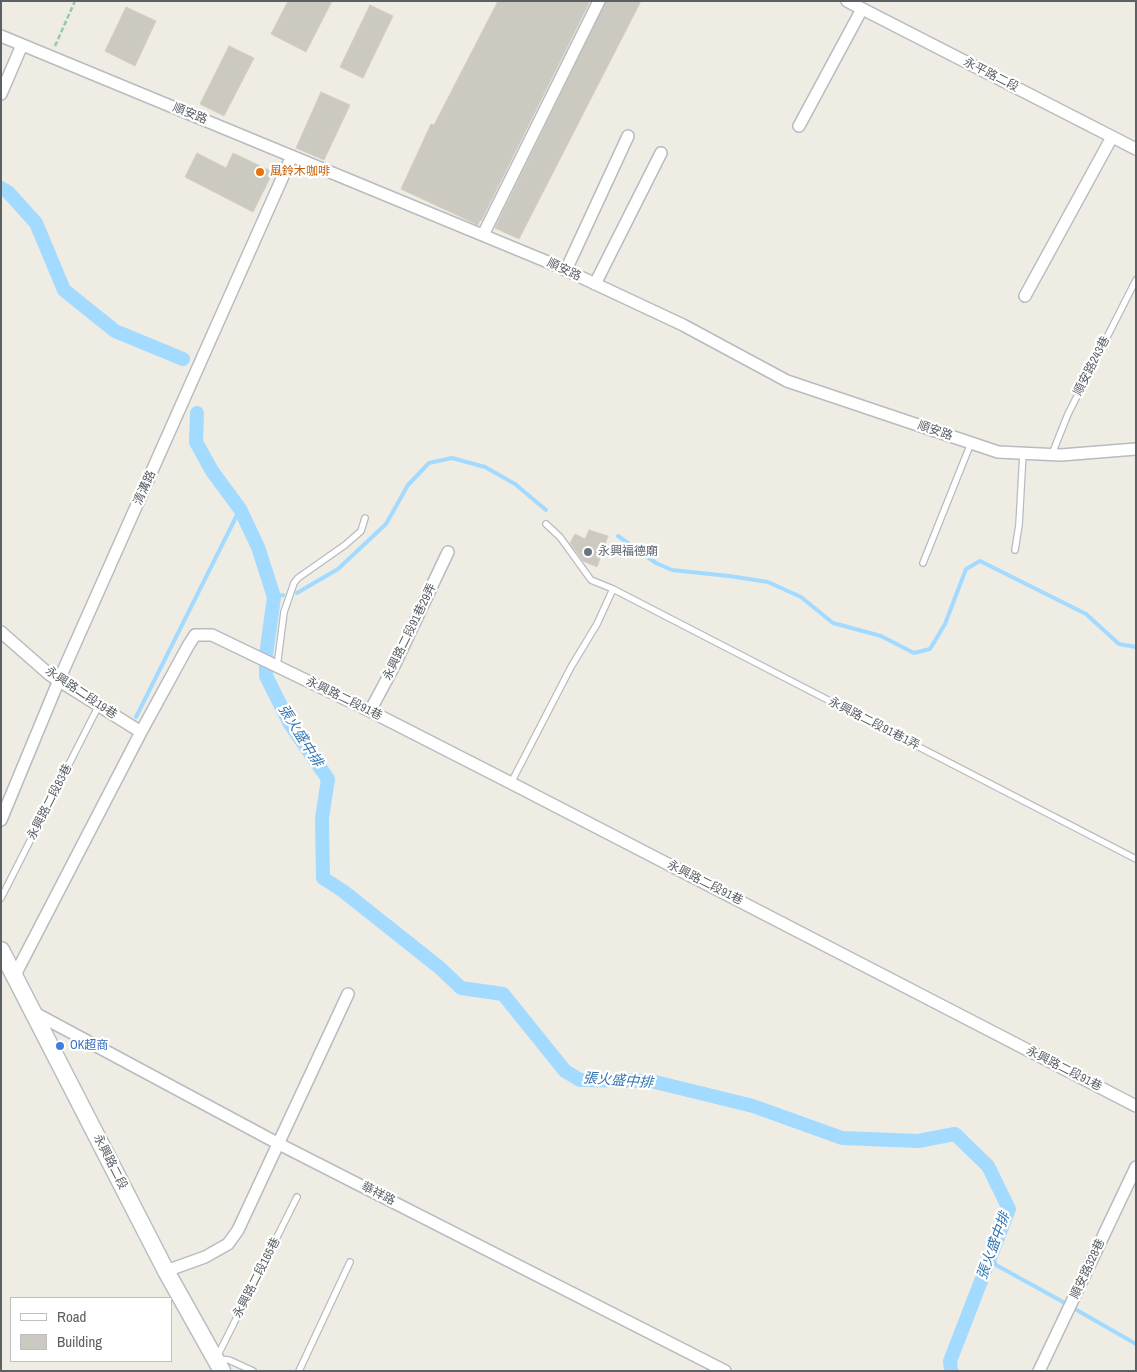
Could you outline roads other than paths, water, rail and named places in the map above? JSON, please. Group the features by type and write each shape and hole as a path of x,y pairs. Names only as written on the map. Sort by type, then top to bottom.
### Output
{"street":[{"path":"483,235 599,1"},
{"name":"永平路二段","path":"847,1 1136,150"},
{"path":"799,126 862,9"},
{"name":"順安路","path":"1,36 566,270 683,324 787,381 998,452 1052,454 1136,450"},
{"path":"1,94 22,45"},
{"path":"566,270 628,136"},
{"path":"1025,296 1112,137"},
{"path":"595,284 661,153"},
{"name":"清溝路","path":"1,820 59,680 292,156"},
{"name":"永興路二段91巷29弄","path":"370,712 448,552"},
{"name":"永興路二段19巷","path":"1,632 50,675 141,732"},
{"name":"永興路二段91巷","path":"141,732 195,635 212,635 511,783 1136,1106"},
{"path":"15,975 141,732"},
{"name":"永興路二段","path":"1,950 166,1271 219,1365"},
{"path":"166,1271 205,1257 228,1244 238,1230 348,994"},
{"name":"華祥路","path":"33,1012 279,1144 725,1371"},
{"name":"順安路328巷","path":"1039,1371 1136,1167"}],"lane":[{"name":"順安路243巷","path":"1052,454 1068,414 1136,280"},
{"path":"923,563 970,443"},
{"path":"1015,550 1019,525 1022,453"},
{"path":"274,665 286,605 294,583 361,531 365,518"},
{"name":"永興路二段91巷1弄","path":"546,524 560,537 591,580 613,589 1136,859"},
{"path":"511,783 571,667 597,624 613,589"},
{"name":"永興路二段83巷","path":"1,898 99,706"},
{"name":"永興路二段165巷","path":"219,1365 297,1197"},
{"path":"298,1371 350,1262"},
{"path":"219,1365 229,1360 253,1371"}],"waterway":[{"path":"1,188 8,192 36,223 64,290 115,331 183,359"},
{"name":"張火盛中排","path":"197,413 196,442 212,471 240,509 258,547 274,597 266,655 266,676 290,724 328,779 322,818 323,878 343,891 440,968 461,988 503,994 565,1071 580,1080 651,1081 753,1106 842,1138 918,1141 955,1134 988,1166 1009,1209 950,1361 951,1371"},
{"path":"297,593 338,569 386,524 408,485 429,463 452,458 485,467 515,484 546,510"},
{"path":"136,717 240,509"},
{"path":"618,536 656,563 672,570 768,582 801,597 833,623 881,636 914,653 930,649 945,624 966,569 980,561 1086,614 1119,644 1136,647"},
{"path":"274,597 283,595"},
{"path":"991,1256 996,1265 1065,1303"},
{"path":"1075,1309 1136,1344"}],"place":[{"name":"風鈴木咖啡","path":"260,172"},
{"name":"永興福德廟","path":"588,552"},
{"name":"OK超商","path":"60,1046"}]}
